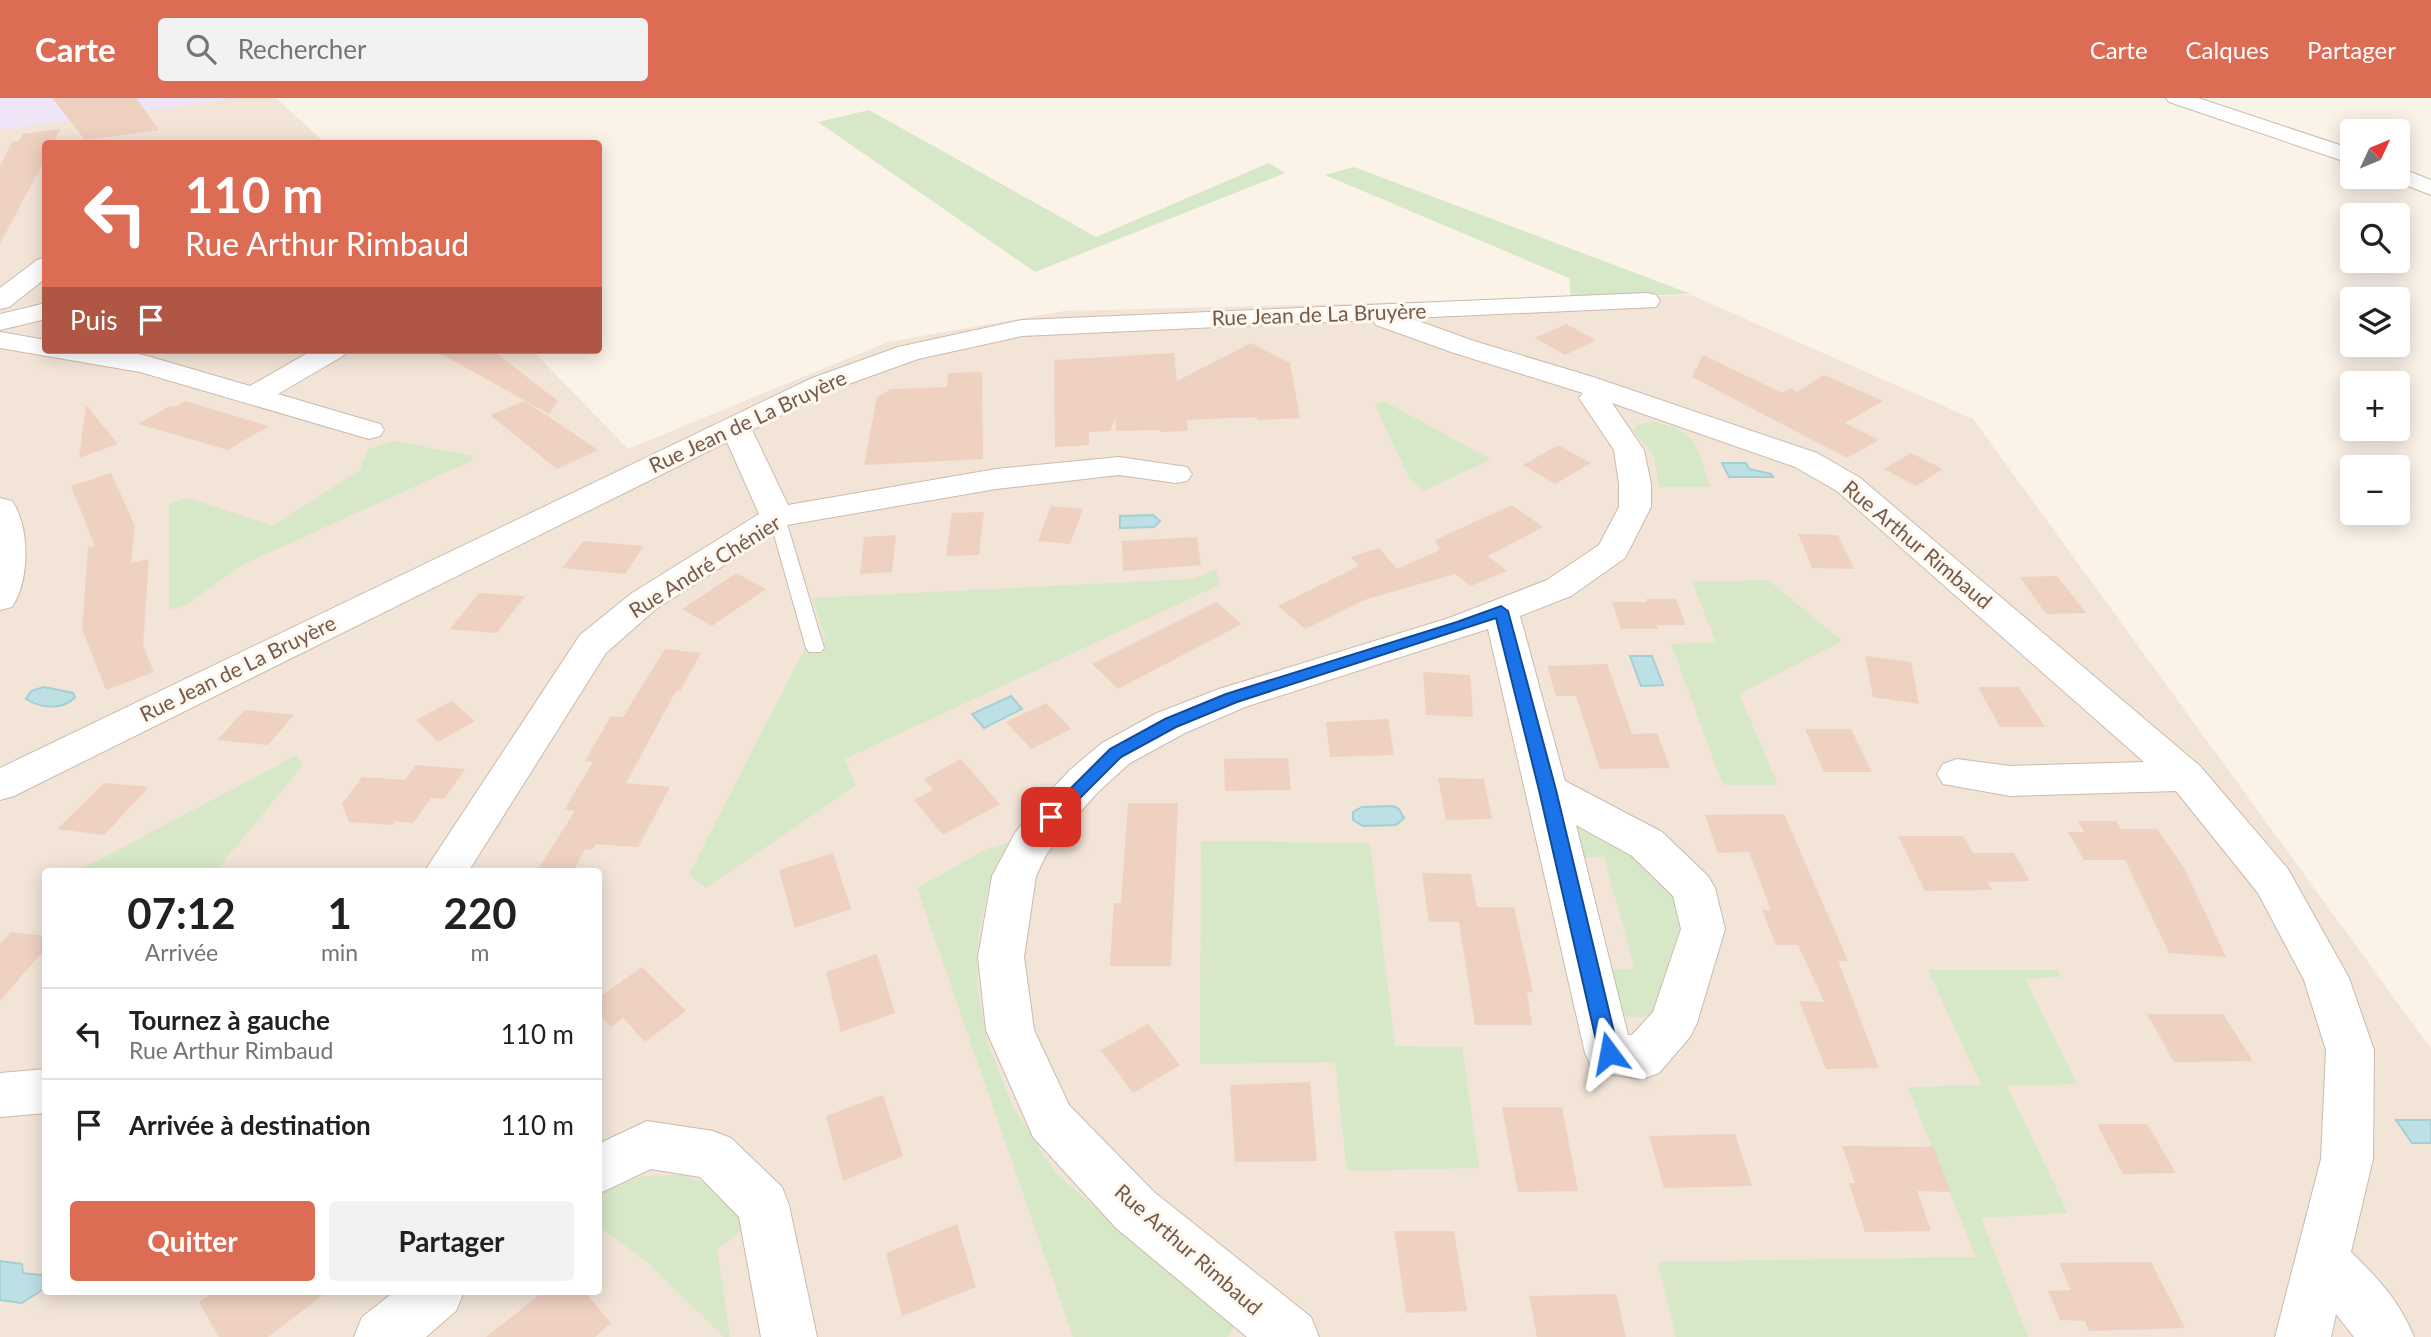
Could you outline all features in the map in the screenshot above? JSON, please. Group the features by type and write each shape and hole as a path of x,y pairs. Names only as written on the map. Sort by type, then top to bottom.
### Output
{"street":[{"path":"2176,98 2249,120 2340,153"},
{"path":"2410,179 2431,188"},
{"path":"0,301 42,268"},
{"name":"Rue Jean de La Bruyère","path":"0,785 822,384 884,361 955,341 1022,328 1647,301"},
{"name":"Rue Arthur Rimbaud","path":"1461,309 1514,360"},
{"name":"Rue Arthur Rimbaud","path":"1368,312 1464,347 1514,360 1589,396 1806,460 1848,484 2186,776 2273,881 2326,978 2350,1050 2347,1159 2303,1337"},
{"path":"0,322 42,313"},
{"path":"0,340 42,347"},
{"path":"83,354 144,364 369,430"},
{"path":"254,396 326,354"},
{"name":"Rue Arthur Rimbaud","path":"1291,1337 1135,1210 1051,1121 1010,1030 1001,957 1014,876 1030,845 1051,817 1116,753 1171,723 1232,698 1462,626 1501,611 1559,588 1613,551 1635,507 1635,484 1629,450 1589,396"},
{"path":"735,427 777,517"},
{"name":"Rue André Chénier","path":"448,868 593,644 643,601 777,517 996,479 1119,466 1176,474"},
{"path":"0,508 10,551 0,599"},
{"path":"1501,611 1547,790 1609,1053 1642,1058 1673,1023 1703,929 1693,888 1647,844 1547,790"},
{"path":"1957,774 2010,781 2186,776"},
{"path":"0,1095 42,1091"},
{"path":"602,1168 647,1145 713,1155 763,1205 789,1337"},
{"path":"2322,1262 2363,1301 2386,1337"},
{"path":"382,1337 433,1295"}],"lane":[{"path":"777,517 815,648"}],"shaded area":[{"path":"0,98 276,98 322,140 42,140 42,354 536,354 628,449 888,342 1064,311 1691,295 1973,419 2431,1049 2431,1337 0,1337"},
{"path":"0,98 239,98 0,130"}],"green space":[{"path":"869,110 1096,237 1269,163 1285,173 1035,272 818,122"},
{"path":"1354,167 1691,294 1571,298 1569,278 1325,175"},
{"path":"1383,401 1491,459 1424,491 1410,480 1375,405"},
{"path":"1654,422 1680,430 1688,436 1694,443 1711,487 1659,487 1654,456 1634,432 1638,424"},
{"path":"394,441 473,456 471,461 244,564 184,606 169,610 169,503 188,498 273,526 360,470 367,450"},
{"path":"1216,569 1219,585 845,759 855,786 706,888 689,874 805,648 826,641 812,598 1193,579"},
{"path":"1768,580 1842,641 1739,694 1778,785 1723,785 1671,644 1716,642 1692,582"},
{"path":"297,755 303,765 218,868 84,868"},
{"path":"1591,825 1675,882 1684,933 1651,1015 1637,1018 1620,1015 1602,970 1635,969 1604,857 1574,857 1571,833 1579,826"},
{"path":"1201,841 1370,843 1395,1046 1462,1047 1479,1168 1347,1171 1335,1062 1200,1064"},
{"path":"1010,842 989,885 978,937 977,985 988,1044 1012,1105 1055,1173 1236,1325 1227,1337 1073,1337 917,888 987,849"},
{"path":"1928,970 2057,970 2061,977 2025,979 2077,1084 2007,1086 2068,1213 1981,1218 2028,1337 1676,1337 1658,1262 1976,1257 1908,1087 1981,1085"},
{"path":"682,1175 705,1183 728,1198 739,1216 744,1228 717,1250 730,1337 724,1337 646,1261 602,1229 602,1192 644,1176"}],"water":[{"path":"1722,463 1746,463 1749,469 1771,474 1773,477 1729,477"},
{"path":"1153,515 1160,521 1154,527 1120,528 1120,516"},
{"path":"1630,656 1652,656 1663,685 1641,686"},
{"path":"44,687 73,693 75,697 64,704 51,707 26,699 31,691"},
{"path":"1011,696 1022,709 984,728 972,714"},
{"path":"1393,806 1399,809 1404,818 1396,825 1363,826 1353,820 1353,812 1362,807"},
{"path":"2396,1120 2431,1120 2431,1143 2412,1143"},
{"path":"0,1261 22,1264 23,1273 42,1274 42,1290 22,1303 0,1300"}],"building":[{"path":"52,98 136,98 159,130 85,140"},
{"path":"60,129 55,140 42,140 42,165 0,244 0,166 12,142 19,141 23,134"},
{"path":"1566,324 1596,340 1565,355 1535,338"},
{"path":"1251,343 1290,363 1300,418 1187,420 1188,431 1160,432 1116,431 1115,418 1110,431 1089,432 1089,445 1055,447 1054,360 1174,353 1177,381"},
{"path":"441,354 497,354 558,401 549,414"},
{"path":"1703,355 1782,393 1790,388 1797,392 1824,375 1883,401 1845,423 1879,440 1847,458 1692,377"},
{"path":"982,372 983,459 864,465 877,397 891,389 947,387 948,373"},
{"path":"185,401 269,426 228,450 138,424 170,406 175,407"},
{"path":"525,401 598,450 557,469 490,415"},
{"path":"86,405 118,444 79,458"},
{"path":"1558,445 1591,463 1555,484 1523,465"},
{"path":"1911,453 1943,469 1916,486 1884,469"},
{"path":"111,473 135,526 131,563 149,559 143,646 154,672 106,690 82,629 88,547 95,546 71,486"},
{"path":"1512,505 1543,527 1488,556 1507,571 1471,586 1455,574 1367,599 1305,629 1278,606 1359,566 1351,557 1379,548 1397,569 1440,550 1435,540"},
{"path":"1051,506 1083,509 1070,544 1038,541"},
{"path":"984,512 979,555 946,556 952,513"},
{"path":"1798,534 1838,535 1854,569 1812,568"},
{"path":"896,535 892,572 860,574 864,537"},
{"path":"1197,537 1201,565 1123,571 1122,541"},
{"path":"583,541 644,546 625,574 562,568"},
{"path":"736,573 766,589 712,626 682,609"},
{"path":"2057,576 2086,613 2046,614 2020,577"},
{"path":"479,593 525,596 497,633 450,629"},
{"path":"1646,599 1676,599 1686,625 1656,625 1658,629 1621,629 1612,602 1647,602"},
{"path":"1216,602 1242,624 1118,689 1092,664"},
{"path":"665,649 701,653 680,691 676,691 626,783 670,787 638,847 596,844 592,850 585,849 575,868 539,868 575,811 564,810 593,762 585,761 611,716 623,717"},
{"path":"1865,656 1911,662 1919,704 1873,697"},
{"path":"1607,664 1632,734 1657,733 1670,768 1600,769 1576,696 1556,696 1547,666"},
{"path":"1423,672 1470,675 1473,717 1426,715"},
{"path":"1978,687 2019,687 2045,727 2000,727"},
{"path":"452,701 475,721 438,742 416,720"},
{"path":"1046,703 1071,729 1031,749 1006,722"},
{"path":"245,710 294,715 268,745 217,740"},
{"path":"1388,719 1394,755 1330,757 1326,722"},
{"path":"1805,729 1851,729 1872,772 1824,772"},
{"path":"1288,758 1291,790 1225,791 1224,759"},
{"path":"961,759 1000,804 943,835 914,800 933,790 924,779"},
{"path":"416,765 465,769 444,799 431,798 413,823 396,821 393,825 349,822 342,804 362,777 405,780"},
{"path":"1438,778 1484,779 1492,819 1446,820"},
{"path":"104,783 149,787 104,835 57,829"},
{"path":"1128,803 1178,803 1171,966 1110,966 1114,903 1121,903"},
{"path":"1784,814 1848,961 1838,961 1879,1068 1826,1069 1799,1001 1824,1002 1798,945 1776,945 1762,910 1771,910 1749,852 1718,853 1705,815"},
{"path":"2078,821 2116,821 2121,829 2157,829 2184,868 2226,957 2169,953 2125,860 2084,860 2068,832 2084,832"},
{"path":"1898,836 1963,836 1973,853 2014,853 2030,881 1988,882 1992,890 1925,891"},
{"path":"833,853 851,909 795,928 779,870"},
{"path":"1422,873 1471,874 1477,907 1514,907 1533,992 1527,992 1532,1025 1475,1025 1459,922 1429,922"},
{"path":"11,932 42,936 42,953 0,1001 0,944"},
{"path":"877,954 895,1013 841,1032 826,972"},
{"path":"642,967 686,1011 645,1042 623,1018 611,1027 602,1017 602,995"},
{"path":"2147,1014 2223,1014 2253,1061 2174,1062"},
{"path":"1148,1024 1180,1065 1133,1093 1101,1050"},
{"path":"1310,1082 1317,1161 1235,1162 1230,1085"},
{"path":"883,1095 903,1156 843,1181 826,1116"},
{"path":"1502,1107 1562,1107 1578,1191 1518,1192"},
{"path":"2097,1124 2147,1124 2176,1173 2123,1174"},
{"path":"1735,1134 1752,1186 1664,1188 1649,1136"},
{"path":"1842,1146 1933,1147 1951,1192 1917,1191 1931,1231 1865,1232 1849,1183 1855,1183"},
{"path":"957,1224 976,1287 902,1316 886,1253"},
{"path":"1394,1231 1454,1231 1467,1311 1406,1313"},
{"path":"2151,1262 2185,1328 2089,1331 2085,1321 2060,1320 2048,1291 2071,1290 2059,1263"},
{"path":"1616,1294 1626,1337 1537,1337 1529,1296"},
{"path":"209,1295 323,1295 268,1337 219,1337 199,1302"},
{"path":"539,1295 588,1295 611,1323 595,1337 486,1337"}],"route":[{"path":"1051,817 1084,781 1116,753 1171,723 1232,698 1462,626 1501,611 1547,790 1609,1053"}]}
